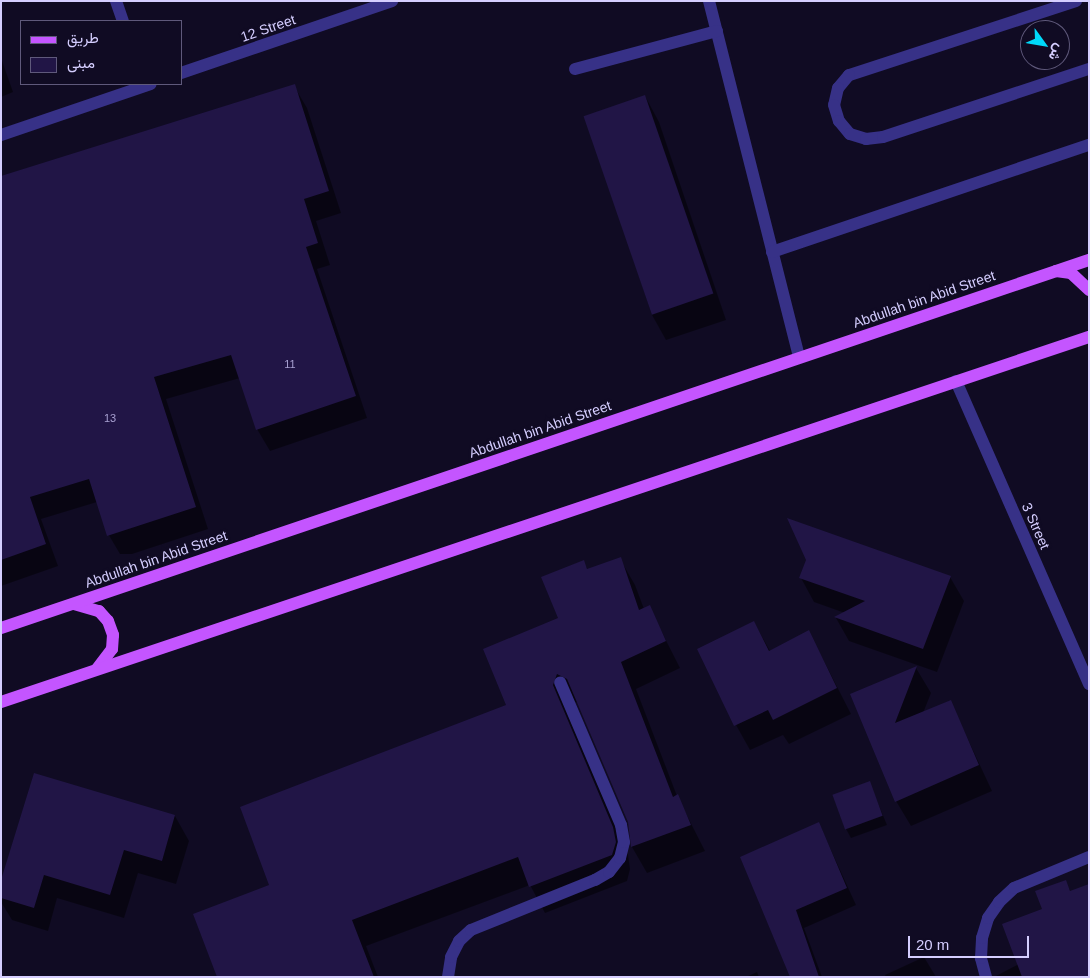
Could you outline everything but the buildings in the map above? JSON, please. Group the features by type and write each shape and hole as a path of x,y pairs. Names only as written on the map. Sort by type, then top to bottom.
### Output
{"main road":[{"name":"Abdullah bin Abid Street","path":"1,628 1089,260"},
{"path":"1053,271 1071,273 1089,290"},
{"path":"1073,343 1089,328"},
{"path":"1,702 1089,337"},
{"path":"70,604 86,605 99,611 108,621 113,635 112,648 106,662 95,671"}],"street":[{"path":"116,1 123,20"},
{"name":"12 Street","path":"182,73 392,1"},
{"path":"709,1 799,357"},
{"path":"1076,1 849,75 838,88 834,105 839,121 850,134 866,139 883,136 1089,68"},
{"path":"574,69 717,31"},
{"path":"1,135 144,85"},
{"path":"772,252 1089,145"},
{"name":"3 Street","path":"956,381 1089,684"},
{"path":"448,977 451,956 458,941 471,930 595,880 609,872 620,858 624,842 621,825 560,682"},
{"path":"986,977 981,958 982,938 988,918 999,902 1014,888 1089,857"}]}
